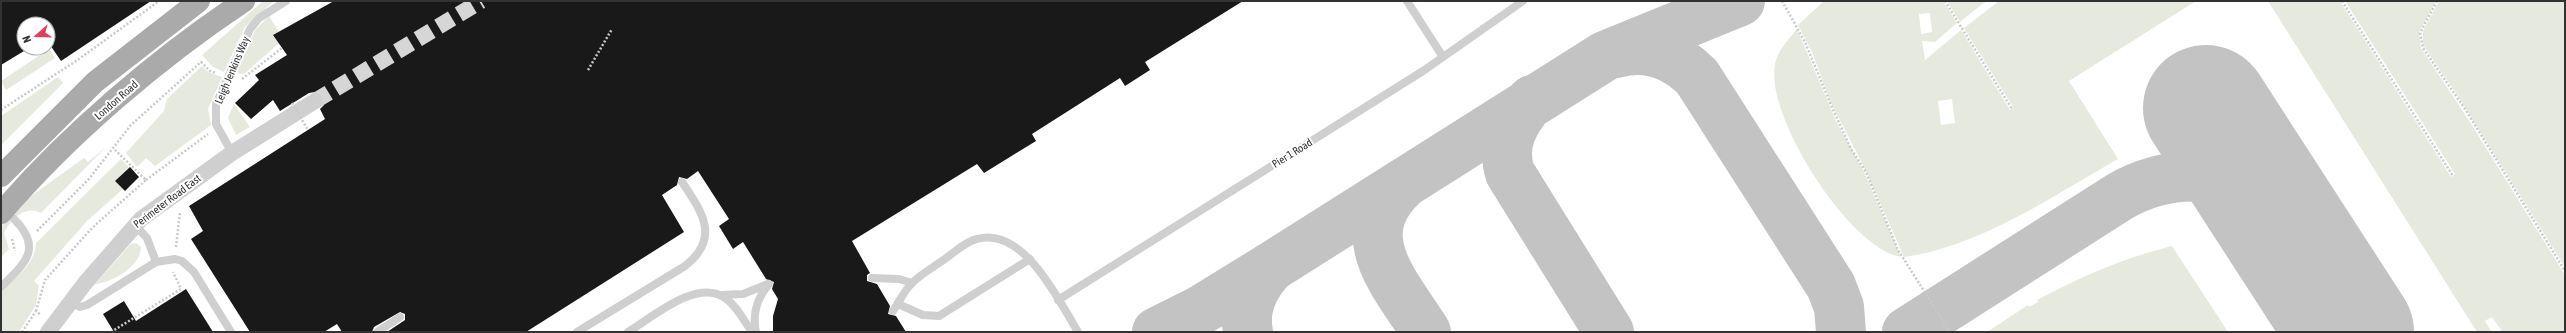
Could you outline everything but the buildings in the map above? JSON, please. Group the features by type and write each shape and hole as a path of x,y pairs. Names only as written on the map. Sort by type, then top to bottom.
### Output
{"main road":[{"path":"1,176 95,82 199,1"},
{"name":"London Road","path":"8,216 115,99 244,1"}],"street":[{"name":"Perimeter Road East","path":"48,332 135,224 232,153 315,102"}],"lane":[{"name":"Leigh Jenkins Way","path":"232,153 218,127 215,117 216,104 231,74 246,36 254,23 286,1"},
{"path":"1407,1 1444,57"},
{"name":"Pier 1 Road","path":"1058,300 1444,57 1523,1"},
{"path":"577,332 685,266 700,252 705,238 705,224 700,210 682,182"},
{"path":"1,287 26,262 30,251 28,239 8,216"},
{"path":"135,224 147,238 156,262"},
{"path":"1030,259 939,316 923,315 895,307 912,283 958,249 977,238 985,237 1003,241 1020,250 1030,259 1078,332"},
{"path":"71,302 80,307 87,305 156,262 175,259 182,262 194,272 231,332"},
{"path":"872,278 899,278 912,283"},
{"path":"628,332 692,294 708,292 719,295 743,294 769,284 756,306 754,323 756,332"},
{"path":"719,295 732,305 752,332"},
{"path":"377,332 400,317"}],"path":[{"path":"1,110 79,59 159,1"},
{"path":"1782,1 1805,42 1831,105 1868,177 1898,250 1950,332"},
{"path":"1945,1 2012,108"},
{"path":"2342,1 2453,176"},
{"path":"2437,1 2420,33 2423,48 2465,110 2565,271"},
{"path":"588,70 612,29"},
{"path":"16,252 74,194 114,149 131,124 202,62 210,71 225,75 226,71 244,80 282,48"},
{"path":"292,103 308,130"},
{"path":"304,127 310,123"},
{"path":"36,311 45,280 93,226 146,180 218,127"},
{"path":"114,149 146,180"},
{"path":"112,332 181,289 173,275 180,209"}],"shaded area":[{"path":"263,1 274,1 245,27 224,72 213,67 202,55"},
{"path":"1824,1 1943,1 1957,23 1935,42 1922,41 1925,60 1961,30 2010,110 2013,107 1964,28 1999,1 2196,1 2069,81 2118,159 2041,204 1988,231 1933,251 1904,257 1867,173 1831,103 1812,52 1798,25","holes":["1930,13 1932,32 1921,34 1919,14","1952,99 1955,123 1941,125 1938,101"]},
{"path":"1947,1 1986,1 1960,22"},
{"path":"2268,1 2340,1 2451,177 2455,174 2345,1 2436,1 2419,32 2421,48 2470,122 2565,275 2565,332 2498,332 2501,330 2492,317 2485,321 2492,332 2477,332"},
{"path":"2439,1 2565,1 2565,267 2456,93 2423,45 2423,31"},
{"path":"269,16 279,32 279,43 244,74 236,73 255,30"},
{"path":"1797,29 1837,123 1863,170 1901,257 1880,248 1858,230 1836,206 1815,177 1797,146 1783,115 1775,88 1775,65 1781,50"},
{"path":"38,56 54,56 55,58 6,90 1,81"},
{"path":"202,66 208,72 222,77 208,109 211,125 155,166 146,158 137,167 126,153 164,111 167,99"},
{"path":"58,77 63,83 1,145 1,116"},
{"path":"234,104 250,127 236,135 228,118"},
{"path":"106,147 41,213 29,210 19,215 10,223 4,233 9,249 1,257 1,226 27,199 84,158 88,162"},
{"path":"121,159 129,167 115,181 123,189 87,221 34,281 39,286 36,305 19,332 1,332 1,291 24,270 32,258 36,243"},
{"path":"136,243 141,247 140,254 131,267 117,277 95,284 131,244"},
{"path":"2172,246 2228,332 1987,332 2028,305 2029,307 2038,302 2037,300 2069,284 2120,262"}],"taxiway":[{"path":"1157,332 1201,310 1271,267 1605,56 1740,1"},
{"path":"1616,53 1639,50 1660,53 1680,63 1697,77 1831,286 1839,307 1841,332"},
{"path":"1532,100 1519,117 1510,134 1507,152 1510,173 1609,332"},
{"path":"1907,332 2119,197 2154,182 2173,178 2193,177 2212,178 2231,183 2248,192 2264,205 2278,221 2297,249"},
{"path":"1403,184 1387,203 1379,222 1378,241 1382,259 1391,277 1426,332"},
{"path":"1248,332 1247,313 1251,296 1271,267"}],"runway":[{"path":"2206,108 2351,332"}],"tunnel":[{"path":"315,101 481,1"}]}
